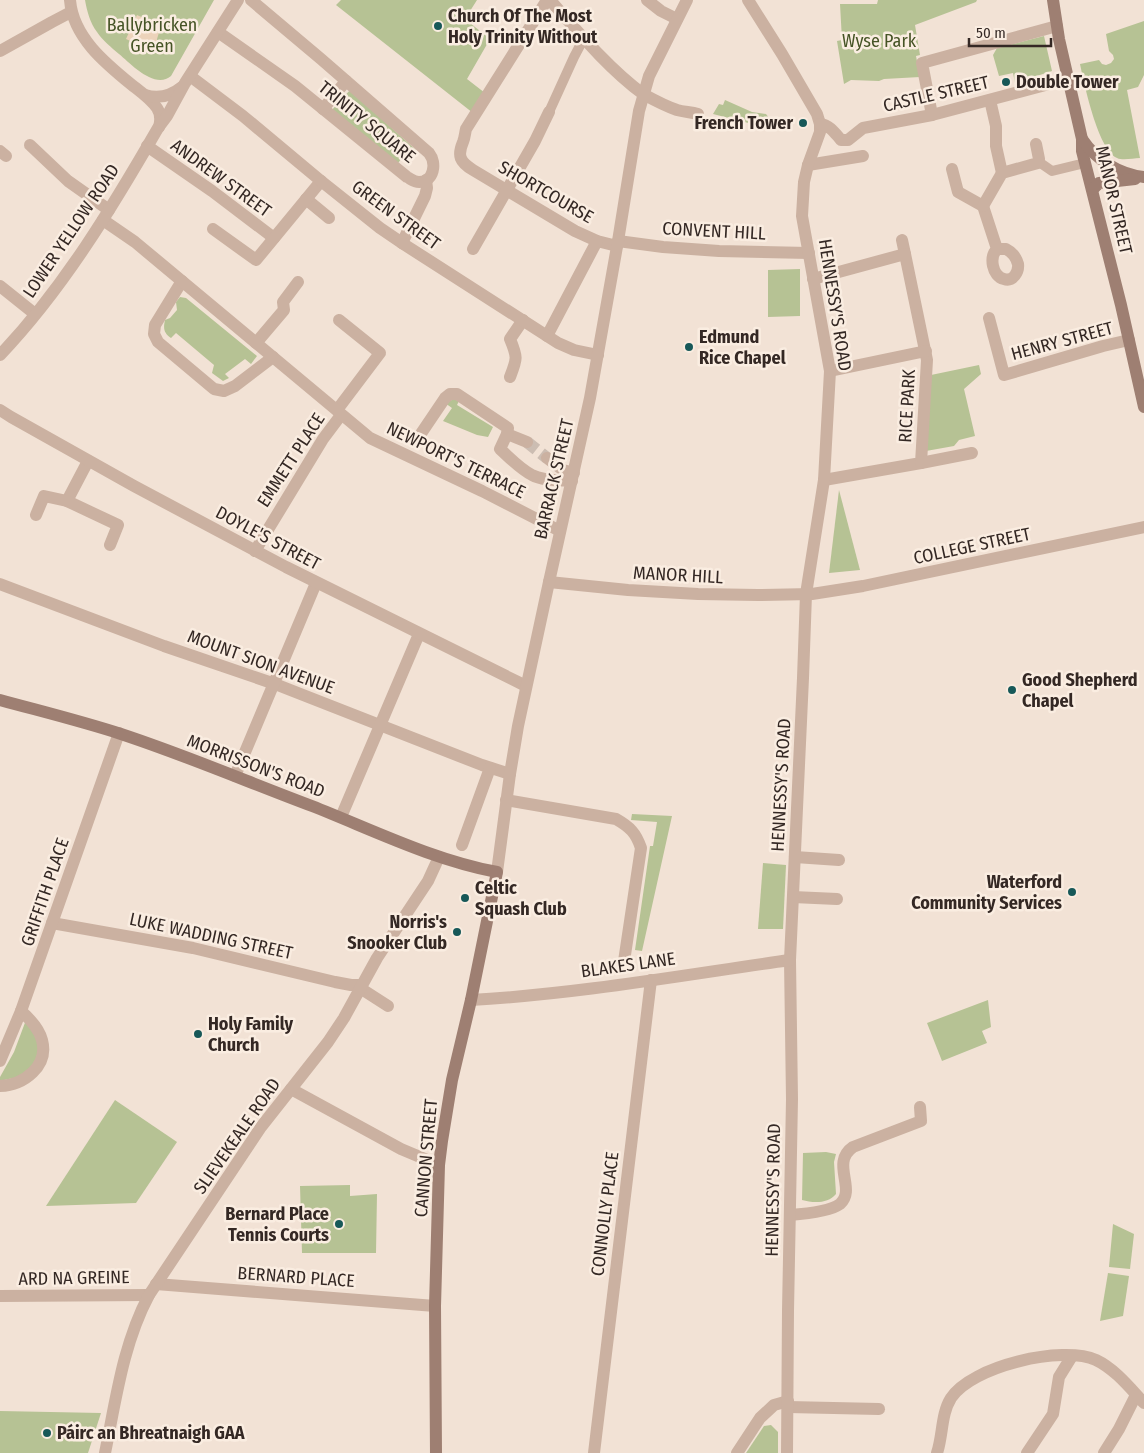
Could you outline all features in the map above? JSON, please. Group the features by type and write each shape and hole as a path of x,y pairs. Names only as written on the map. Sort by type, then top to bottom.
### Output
{"main road":[{"name":"MANOR STREET","path":"1053,0 1082,139 1082,151 1093,189 1144,407"},
{"path":"1082,139 1100,160 1124,172 1144,178"},
{"path":"1093,189 1099,184 1144,178"},
{"name":"MORRISSON'S ROAD","path":"0,700 119,733 235,776 439,857 497,872"},
{"name":"CANNON STREET","path":"436,1453 434,1306 439,1165 449,1097 497,872"}],"street":[{"name":"LOWER YELLOW ROAD","path":"0,355 35,314 106,215 238,0"},
{"name":"TRINITY SQUARE","path":"218,32 267,66 413,181 426,180 432,174 434,160 429,153 250,0"},
{"path":"549,0 623,78 643,94 680,111 698,114"},
{"name":"SHORTCOURSE","path":"549,0 466,129 460,149 461,159 468,167 575,231 597,241 618,243"},
{"path":"647,0 661,11 677,19"},
{"name":"BARRACK STREET","path":"497,872 510,774 526,686 573,477 598,355 618,243 633,139 649,76 687,0"},
{"path":"748,0 812,105 820,124"},
{"path":"0,51 44,26 71,6 77,27 90,46 111,67 152,101 161,119 158,128"},
{"path":"932,115 922,63 1057,26"},
{"path":"473,249 535,141 584,38"},
{"name":"CASTLE STREET","path":"820,124 833,130 841,140 845,141 852,138 863,128 932,115 1068,79"},
{"path":"142,93 153,97 163,97 175,92 188,80"},
{"name":"GREEN STREET","path":"188,80 243,116 364,217 402,244 568,348 598,355"},
{"path":"323,109 346,81"},
{"path":"982,206 1002,173 996,146 996,126 990,100"},
{"name":"HENNESSY'S ROAD","path":"787,1453 792,1099 790,960 806,594 824,480 830,371 802,216 802,197 808,165 819,136 820,124"},
{"path":"1036,144 1039,162 1052,171 1085,163"},
{"name":"NEWPORT'S TERRACE","path":"30,145 130,238 375,441 482,491 560,531"},
{"name":"ANDREW STREET","path":"147,146 212,191 274,238"},
{"path":"808,165 863,156"},
{"path":"1002,173 1032,166 1039,162"},
{"path":"952,169 958,192 982,206 997,249"},
{"path":"402,244 425,196 426,180"},
{"path":"213,229 256,260 320,181"},
{"path":"306,199 329,218"},
{"name":"RICE PARK","path":"902,240 926,351 927,370 921,463"},
{"path":"547,336 597,241"},
{"name":"CONVENT HILL","path":"618,243 719,251 809,253"},
{"path":"813,279 906,254"},
{"path":"182,281 155,325 154,334 158,342 199,377 214,389 224,391 235,386 273,357"},
{"path":"256,343 284,310 283,302 298,282"},
{"path":"0,286 35,314"},
{"name":"HENRY STREET","path":"989,318 1004,375 1129,340"},
{"name":"EMMETT PLACE","path":"255,551 339,413 380,353 339,320"},
{"path":"510,377 517,359 510,340 523,320"},
{"name":"RICE PARK","path":"830,371 926,351"},
{"path":"418,438 445,398 450,394 457,394 508,428 500,449 532,476 542,478 573,477"},
{"name":"DOYLE'S STREET","path":"0,410 255,551 526,686"},
{"path":"507,434 527,442"},
{"name":"RICE PARK","path":"824,480 972,453"},
{"path":"547,458 573,477"},
{"path":"67,501 88,460"},
{"path":"36,515 44,496 67,501 118,525 110,545"},
{"name":"COLLEGE STREET","path":"806,594 851,589 1144,527"},
{"name":"MANOR HILL","path":"549,582 628,590 698,594 806,594"},
{"path":"235,776 316,583"},
{"name":"MOUNT SION AVENUE","path":"0,584 164,646 275,684 490,768 510,774"},
{"path":"341,818 419,634"},
{"name":"GRIFFITH PLACE","path":"0,1061 4,1044 21,1011 119,733"},
{"path":"462,845 490,768"},
{"path":"506,800 616,819 628,826 638,837 641,848 623,968"},
{"name":"SLIEVEKEALE ROAD","path":"105,1453 117,1391 130,1339 137,1319 152,1289 261,1128 328,1042 344,1018 377,958 428,881 439,857"},
{"path":"795,857 838,860"},
{"path":"793,897 837,899"},
{"name":"LUKE WADDING STREET","path":"52,923 168,943 335,982 361,986"},
{"name":"BLAKES LANE","path":"471,1000 539,994 651,980 790,960"},
{"name":"CONNOLLY PLACE","path":"594,1453 651,980"},
{"path":"361,986 388,1006"},
{"path":"0,1086 16,1084 27,1078 37,1068 42,1057 43,1047 40,1035 31,1020 21,1011"},
{"path":"291,1089 401,1149 439,1165"},
{"path":"790,1215 825,1210 842,1202 845,1195 842,1163 847,1150 921,1121 920,1108"},
{"name":"ARD NA GREINE","path":"0,1296 152,1289"},
{"name":"BERNARD PLACE","path":"152,1289 434,1306"},
{"path":"1027,1453 1053,1414 1059,1377 1072,1356"},
{"path":"937,1453 947,1407 953,1396 964,1384 982,1374 1010,1363 1037,1358 1072,1356 1088,1358 1102,1363 1140,1399 1104,1453"},
{"path":"737,1453 760,1418 774,1405 788,1404 879,1409"}],"green space":[{"name":"Ballybricken Green","path":"85,0 214,0 171,76 158,80 137,69 102,38 91,21"},
{"path":"341,0 477,0 465,19 490,39 467,79 485,93 473,113 336,5"},
{"name":"Wyse Park","path":"878,0 977,0 915,25 920,55 916,56 920,77 884,79 879,81 851,80 844,84 837,41 842,40 840,4 877,4"},
{"path":"1144,21 1144,75 1138,87 1127,90 1140,158 1119,159 1110,152 1098,130 1088,100 1080,64 1099,60 1102,64 1106,65 1111,63 1114,59 1109,51 1106,34"},
{"path":"1044,36 1052,71 1015,83 1013,73 999,76 993,55 997,48"},
{"path":"350,90 416,150 407,161 402,158 398,163 332,110"},
{"path":"725,100 752,112 766,114 776,127 768,128 713,114 719,104 723,105"},
{"path":"800,269 800,316 768,317 768,270"},
{"path":"180,297 186,298 257,356 251,364 245,359 225,374 229,378 223,381 212,373 214,365 176,333 171,338 165,332 165,320 170,318 177,310 176,302"},
{"path":"979,365 981,374 964,389 975,436 959,440 954,446 926,451 931,375"},
{"path":"454,399 459,401 457,405 493,427 488,437 477,435 443,421 452,408 445,403"},
{"path":"839,490 860,570 829,573"},
{"path":"632,814 672,816 642,951 635,950 650,846 653,846 657,822 631,820"},
{"path":"763,863 786,865 783,929 758,929"},
{"path":"988,1000 991,1027 982,1031 987,1043 942,1061 927,1023"},
{"path":"26,1020 37,1039 38,1051 35,1062 23,1075 0,1081 0,1077 14,1052"},
{"path":"115,1100 177,1142 136,1203 46,1206"},
{"path":"826,1152 836,1154 834,1162 836,1194 825,1201 811,1202 802,1200 803,1153"},
{"name":"Bernard Place Tennis Courts","path":"350,1185 350,1196 377,1194 376,1253 302,1253 300,1186"},
{"path":"1113,1224 1134,1234 1130,1269 1109,1267"},
{"path":"1108,1273 1129,1276 1123,1316 1100,1321"},
{"name":"Páirc an Bhreatnaigh GAA","path":"0,1411 101,1413 88,1453 0,1453"},
{"path":"771,1425 778,1432 778,1453 746,1453 764,1426"}],"shaded area":[{"path":"137,15 161,26 157,39 157,53 126,39"}],"tunnel":[{"path":"527,442 547,458"}],"place":[{"name":"Church Of The Most Holy Trinity Without","path":"438,26"},
{"name":"Double Tower","path":"1006,82"},
{"name":"French Tower","path":"803,123"},
{"name":"Edmund Rice Chapel","path":"689,347"},
{"name":"Good Shepherd Chapel","path":"1012,690"},
{"name":"Waterford Community Services","path":"1072,892"},
{"name":"Celtic Squash Club","path":"465,898"},
{"name":"Norris's Snooker Club","path":"457,932"},
{"name":"Holy Family Church","path":"198,1034"},
{"name":"Bernard Place Tennis Courts","path":"339,1224"},
{"name":"Páirc an Bhreatnaigh GAA","path":"47,1433"}]}
